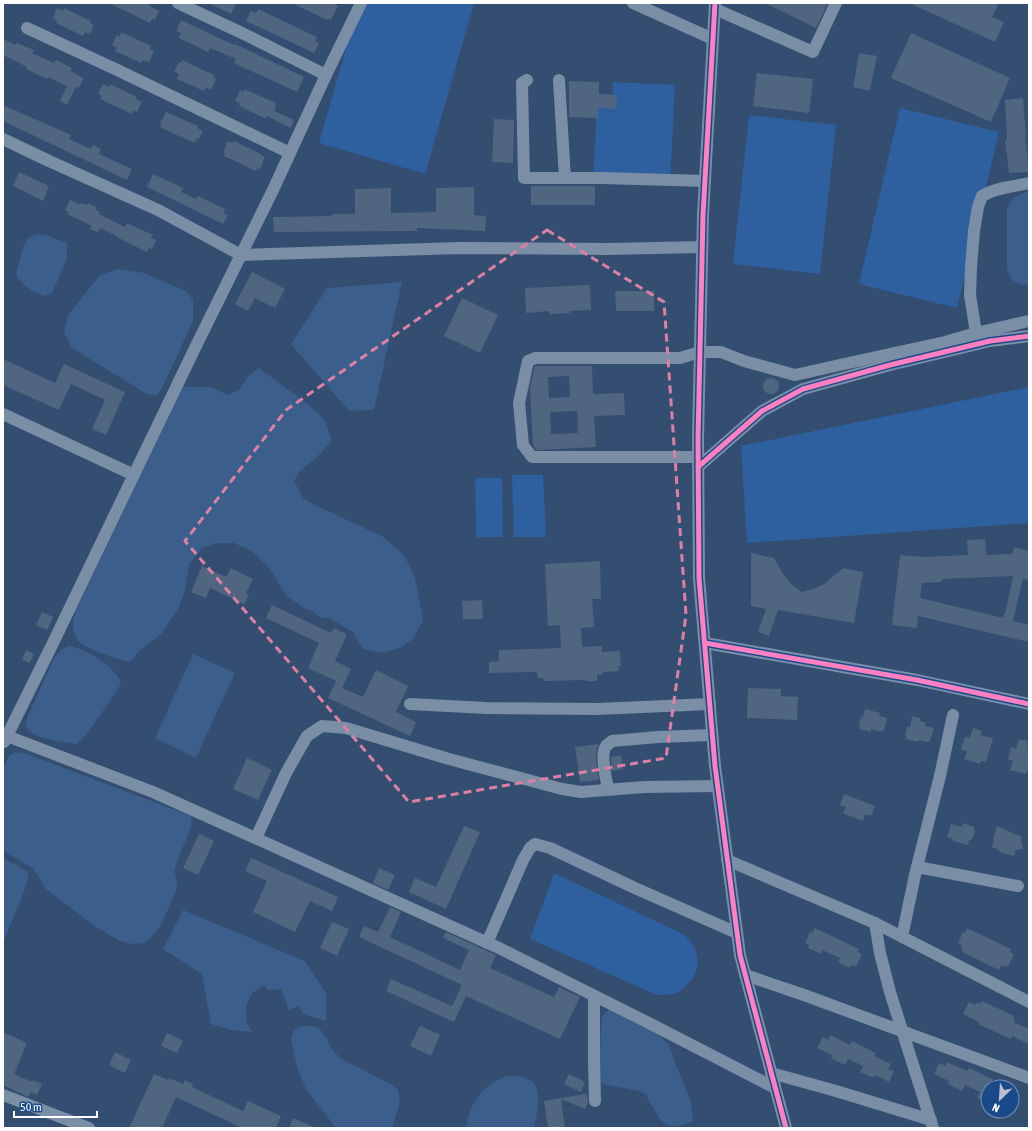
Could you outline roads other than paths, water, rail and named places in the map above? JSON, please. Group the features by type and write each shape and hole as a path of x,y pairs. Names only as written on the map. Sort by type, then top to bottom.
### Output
{"street":[{"path":"178,3 326,75"},
{"path":"361,3 241,255 5,740 153,792 256,838 487,943 775,1088"},
{"path":"633,3 713,39"},
{"path":"786,1128 740,955 717,786 712,735 699,578 698,462 702,247 715,6 812,52 836,3"},
{"path":"26,28 290,153"},
{"path":"527,80 522,83 524,178 705,181"},
{"path":"559,80 565,178"},
{"path":"3,139 158,210 241,255 459,248 608,249 702,247"},
{"path":"976,333 970,295 974,231 978,207 982,196 990,191 1029,183"},
{"path":"1029,321 796,376 744,361 721,352 700,352 680,358 535,358 528,361 519,404 523,445 532,457 698,462 762,410 803,389 890,365 990,341 1029,336"},
{"path":"3,414 134,475"},
{"path":"705,643 917,680 1029,704"},
{"path":"410,704 486,708 597,709 710,704"},
{"path":"902,937 953,715"},
{"path":"256,838 286,773 306,736 322,726 346,728 449,759 562,790 581,792 608,789 717,786"},
{"path":"608,789 604,751 607,745 612,741 658,737 712,735"},
{"path":"487,943 523,860 530,848 535,844 550,848 637,890 737,933"},
{"path":"727,860 875,923 1029,1002"},
{"path":"917,867 1018,886"},
{"path":"875,923 880,953 890,992 932,1124"},
{"path":"745,975 1029,1078"},
{"path":"594,996 595,1101"},
{"path":"771,1073 836,1091 932,1124"},
{"path":"3,1094 89,1128"}]}
